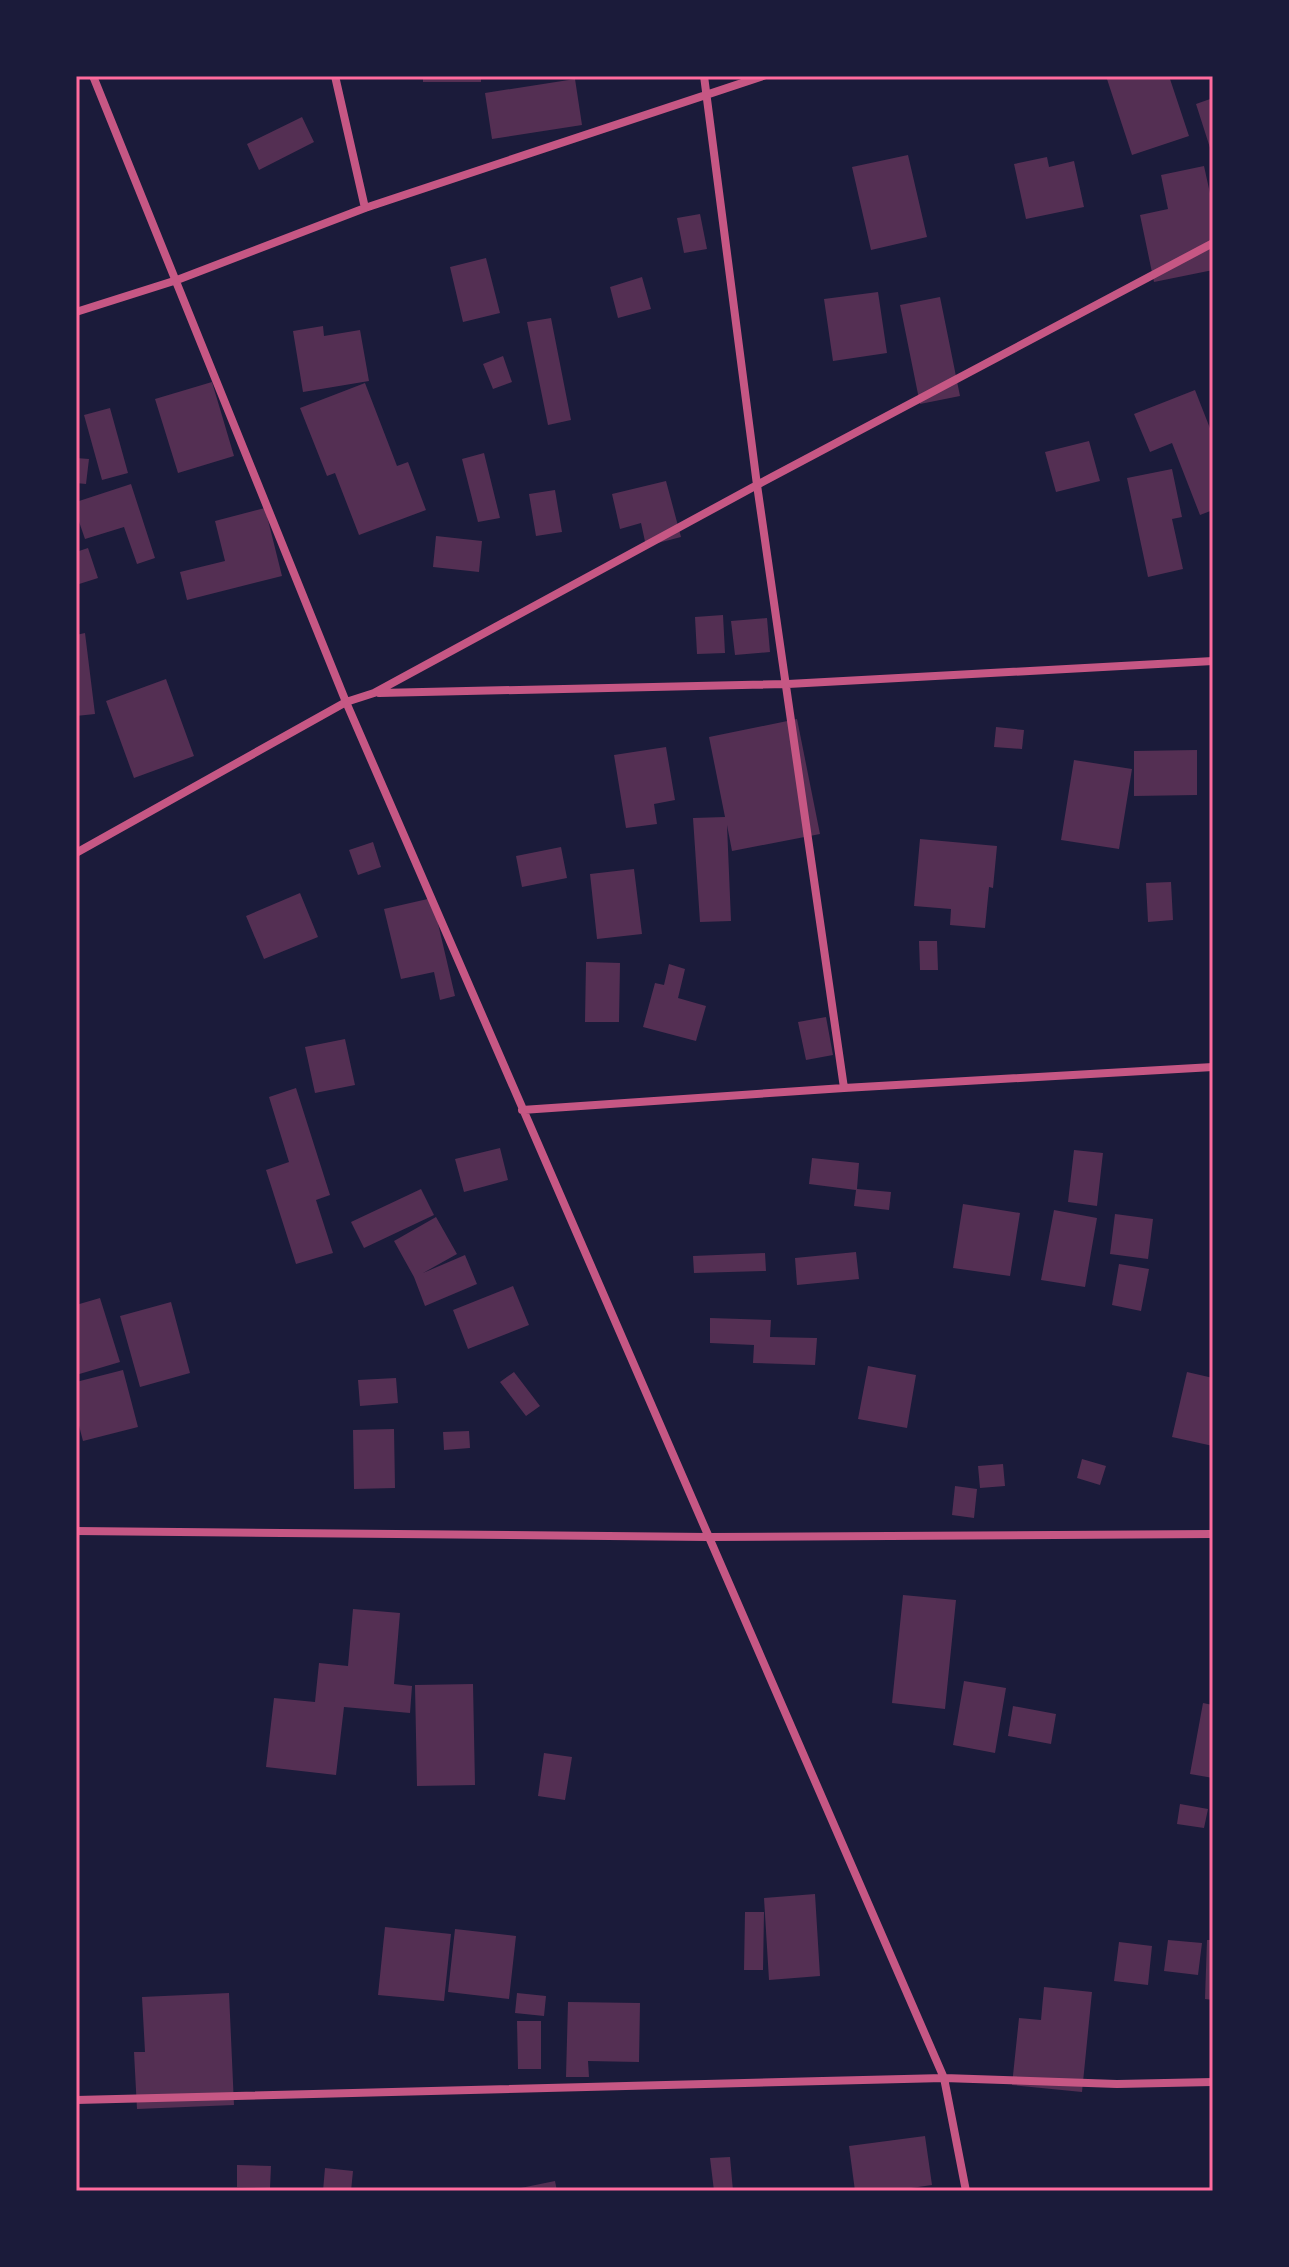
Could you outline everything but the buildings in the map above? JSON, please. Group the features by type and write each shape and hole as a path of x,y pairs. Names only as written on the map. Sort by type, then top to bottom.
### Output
{"street":[{"path":"93,76 346,702 944,2078 966,2191"},
{"path":"335,76 365,208"},
{"path":"704,76 757,485 844,1088"},
{"path":"76,312 177,280 365,208 763,76"},
{"path":"76,853 346,702 374,693 1213,243"},
{"path":"374,693 788,684 1213,661"},
{"path":"522,1110 1213,1067"},
{"path":"76,1531 708,1537 1213,1534"},
{"path":"76,2100 944,2078 1117,2084 1213,2082"}]}
